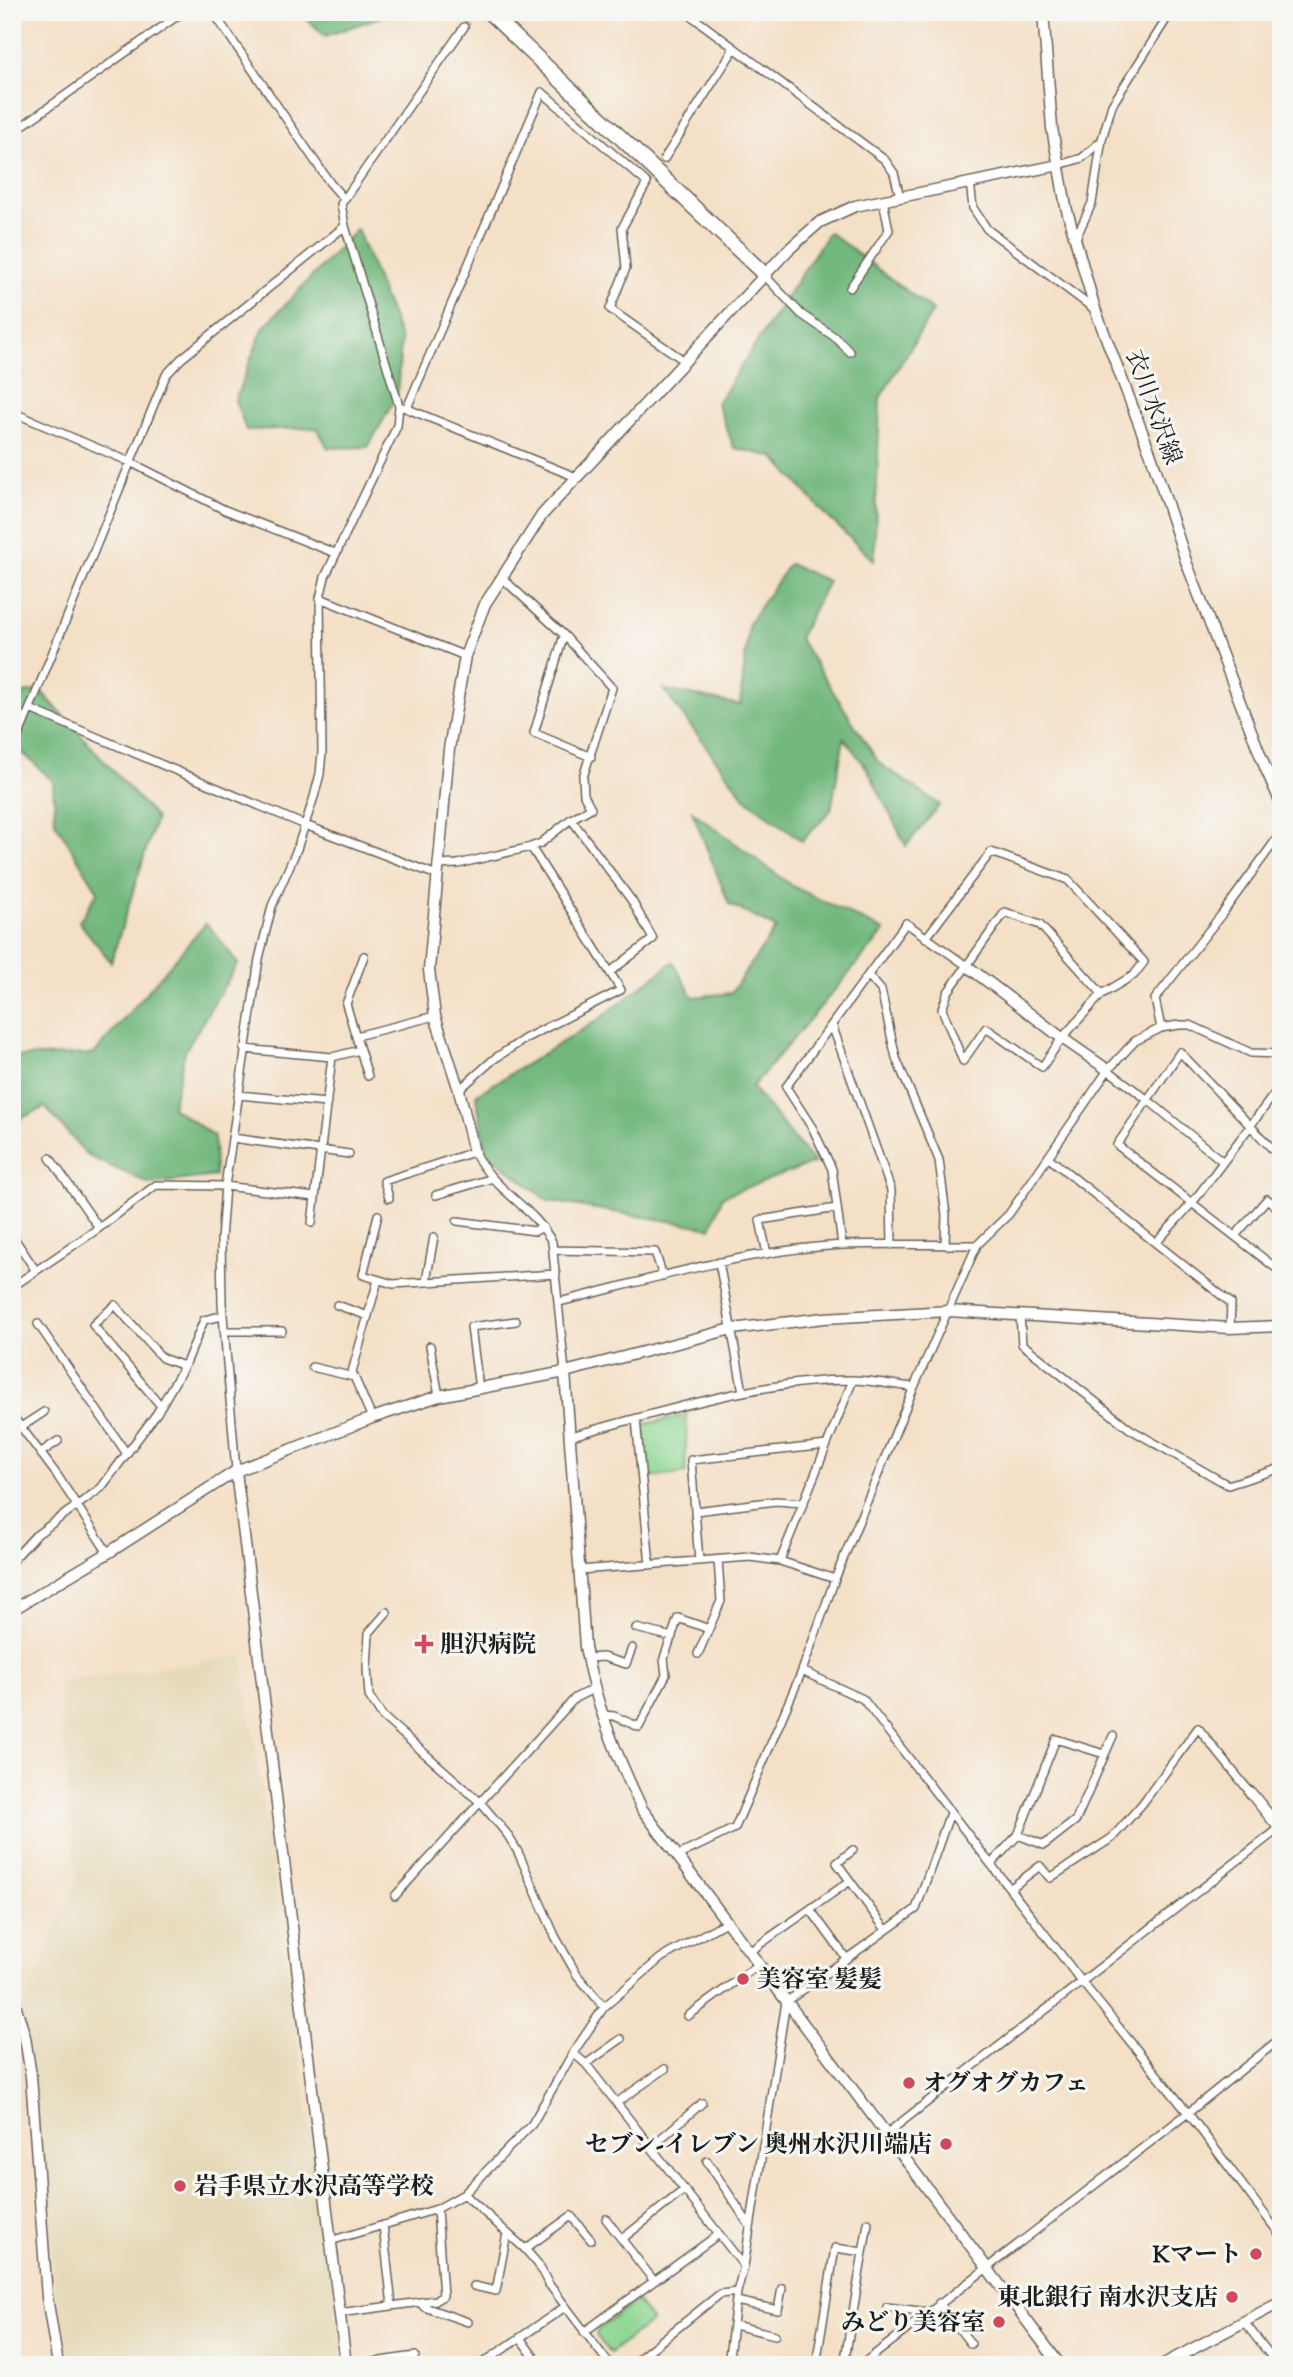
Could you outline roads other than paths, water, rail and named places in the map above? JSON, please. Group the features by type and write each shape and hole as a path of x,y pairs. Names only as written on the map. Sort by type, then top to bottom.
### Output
{"highway":[{"path":"493,14 765,275"}],"street":[{"path":"12,133 183,12"},
{"path":"213,12 330,183 344,199"},
{"path":"686,12 885,160 894,173 900,197"},
{"name":"衣川水沢線","path":"1043,12 1051,117 1074,240 1095,309 1150,455 1186,564 1280,797"},
{"path":"1074,240 1092,203 1102,139 1112,105 1171,12"},
{"path":"403,407 345,226 341,204 464,27"},
{"path":"664,159 732,52 732,47"},
{"path":"346,2365 236,1471 222,1316 221,1240 225,1186 259,959 272,906 305,825 320,774 320,597 335,553 397,426 542,92 647,183 622,228 625,268 610,309 686,362"},
{"path":"1060,2365 642,1809 617,1757 601,1704 593,1689 587,1658 571,1436 552,1242 543,1227 490,1179 474,1152 459,1090 435,1016 429,970 449,749 466,656 485,604 542,515 788,250 820,222 855,206 1059,165 1088,154 1102,139"},
{"path":"970,183 973,208 987,229 1095,309"},
{"path":"850,288 890,230 883,200"},
{"path":"12,751 166,375 181,359 345,226"},
{"path":"765,275 801,314 836,338 850,352"},
{"path":"403,407 576,477"},
{"path":"12,412 130,462 225,510 335,553"},
{"path":"30,709 305,825 438,870 531,847 591,808 584,795 583,777 612,688 564,635 501,577"},
{"path":"320,597 466,656"},
{"path":"564,635 534,733 591,757"},
{"path":"571,819 632,901 653,939 610,972"},
{"path":"1161,1028 1155,999 1281,834"},
{"path":"459,1090 494,1059 526,1038 621,990 531,847"},
{"path":"926,937 991,852 1068,880 1144,962 1134,975 1102,994 1062,1038 1042,1067 986,1028 963,1061 942,1009 948,992 1005,912 1040,925 1102,994"},
{"path":"842,1245 832,1169 813,1129 786,1087 906,923 1148,1100 1222,1161"},
{"path":"364,956 346,1004 368,1076"},
{"path":"868,975 881,990 896,1058 939,1160 946,1214 945,1245"},
{"path":"356,1036 435,1016"},
{"path":"832,1025 891,1190 892,1245"},
{"path":"677,1856 735,1828 802,1671 835,1579 914,1387 977,1245 1009,1214 1108,1070 1136,1041 1161,1028 1179,1025 1190,1026 1251,1053 1281,1054"},
{"path":"244,1049 332,1057 360,1050"},
{"path":"1281,1158 1180,1052 1117,1145 1281,1272"},
{"path":"312,1223 332,1057"},
{"path":"1156,1243 1193,1202 1281,1085"},
{"path":"238,1095 327,1103"},
{"path":"232,1138 349,1154"},
{"path":"389,1198 384,1181 474,1152"},
{"path":"50,1158 99,1228"},
{"path":"1049,1158 1231,1303 1230,1328"},
{"path":"436,1195 490,1179"},
{"path":"12,1287 99,1228 156,1185 225,1186 316,1197"},
{"path":"1235,1236 1267,1199 1281,1210"},
{"path":"766,1254 760,1220 837,1208"},
{"path":"378,1215 363,1275 393,1284 555,1274"},
{"path":"457,1222 535,1231 543,1227"},
{"path":"426,1281 434,1237"},
{"path":"14,1238 36,1270"},
{"path":"559,1302 719,1262 766,1254 842,1245 977,1245"},
{"path":"553,1250 655,1252 663,1276"},
{"path":"719,1262 743,1392"},
{"path":"372,1418 352,1371 379,1280"},
{"path":"161,1406 93,1325 115,1305 162,1358 184,1366"},
{"path":"337,1306 368,1316"},
{"path":"12,1610 108,1553 236,1471 372,1418 439,1396 565,1372 732,1329 824,1318 949,1311 1230,1328 1281,1326"},
{"path":"12,1561 36,1536 101,1488 161,1406 184,1366 204,1320 222,1316"},
{"path":"1020,1316 1023,1344 1130,1429 1227,1485 1281,1468"},
{"path":"479,1389 471,1328 516,1321"},
{"path":"38,1324 127,1454"},
{"path":"224,1331 282,1331"},
{"path":"430,1346 439,1396"},
{"path":"312,1367 354,1377"},
{"path":"571,1436 743,1392 853,1380 914,1387"},
{"path":"780,1561 853,1380"},
{"path":"22,1427 44,1412"},
{"path":"12,1415 108,1553"},
{"path":"636,1419 650,1565"},
{"path":"40,1453 58,1441"},
{"path":"699,1561 691,1460 827,1445"},
{"path":"695,1511 775,1502 804,1503"},
{"path":"579,1570 750,1557 780,1561 835,1579"},
{"path":"698,1654 721,1601 718,1560"},
{"path":"387,1612 369,1633 369,1696 383,1716 480,1802 513,1843 555,1937 577,1975 604,2007"},
{"path":"603,1716 614,1716 639,1727 666,1675 664,1658 678,1618 709,1629"},
{"path":"636,1628 671,1637"},
{"path":"587,1658 603,1657 626,1664 632,1648"},
{"path":"802,1671 863,1699 1082,1982 1188,2113 1281,2236"},
{"path":"395,1896 575,1698 593,1689"},
{"path":"886,2134 1280,1828 1198,1728 1142,1804 1112,1838 1050,1878 1040,1866 1011,1888"},
{"path":"1018,1835 1044,1845 1076,1820 1113,1736"},
{"path":"991,1864 1018,1835 1056,1739 1104,1755"},
{"path":"728,2365 737,2292 744,2266 786,2002 916,1909 950,1813"},
{"path":"853,1850 836,1863 886,1930"},
{"path":"749,1952 850,1881"},
{"path":"810,1909 846,1958"},
{"path":"330,2241 437,2209 464,2194 532,2124 573,2053 604,2007 661,1958 726,1922"},
{"path":"688,2016 758,1965"},
{"path":"12,1994 25,2037 31,2076 47,2297 58,2365"},
{"path":"861,2365 1281,2038"},
{"path":"586,2064 621,2039"},
{"path":"573,2053 586,2064 744,2266"},
{"path":"616,2103 665,2069"},
{"path":"651,2147 702,2103"},
{"path":"707,2161 750,2226"},
{"path":"622,2239 684,2190"},
{"path":"464,2194 538,2264 565,2307 610,2365"},
{"path":"339,2314 443,2296 437,2209"},
{"path":"525,2249 571,2216 591,2240"},
{"path":"606,2219 654,2281"},
{"path":"844,2365 868,2223"},
{"path":"383,2225 392,2306"},
{"path":"474,2286 496,2291 507,2233"},
{"path":"584,2332 719,2234"},
{"path":"816,2365 835,2248 863,2252"},
{"path":"736,2301 778,2310 782,2288"},
{"path":"631,2365 720,2294 737,2292"},
{"path":"420,2302 424,2306 468,2322"},
{"path":"1166,2364 1281,2302"},
{"path":"939,2304 971,2344"},
{"path":"480,2365 565,2307"},
{"path":"887,2307 928,2312"},
{"path":"1244,2322 1278,2365"},
{"path":"734,2325 775,2335"},
{"path":"520,2338 540,2365"},
{"path":"353,2365 415,2356"}],"tunnel":[{"path":"464,27 475,12"}],"place":[{"name":"胆沢病院","path":"424,1644"},
{"name":"美容室 髪髪","path":"743,1979"},
{"name":"オグオグカフェ","path":"909,2083"},
{"name":"セブン-イレブン 奥州水沢川端店","path":"946,2144"},
{"name":"岩手県立水沢高等学校","path":"180,2186"},
{"name":"Kマート","path":"1256,2254"},
{"name":"東北銀行 南水沢支店","path":"1232,2297"},
{"name":"みどり美容室","path":"999,2322"}]}
